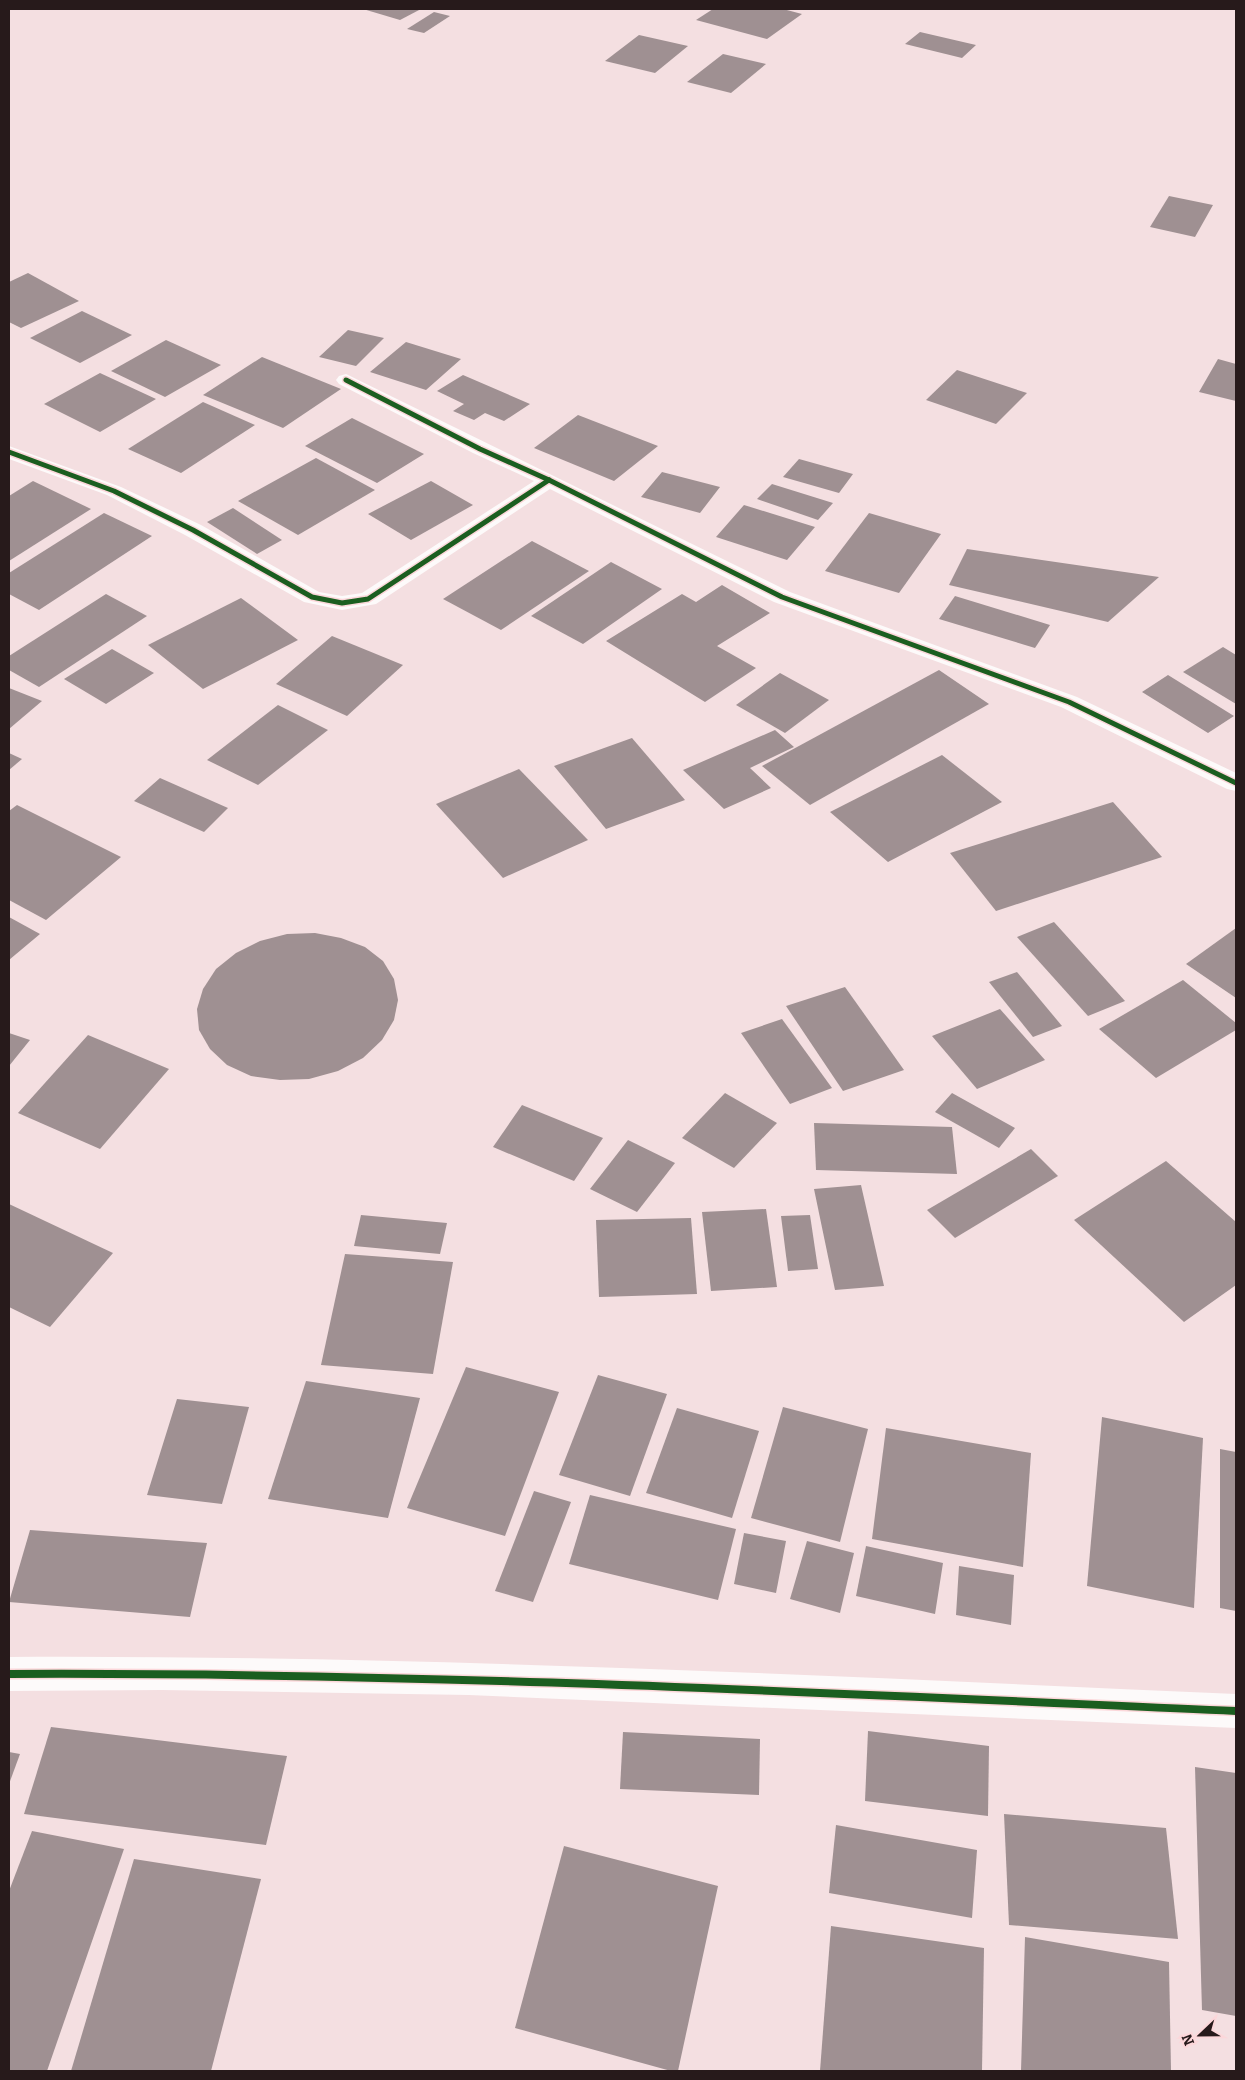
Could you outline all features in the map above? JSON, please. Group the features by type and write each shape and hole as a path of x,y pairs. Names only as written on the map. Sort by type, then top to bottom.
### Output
{"street":[{"path":"346,380 480,449 549,480 782,597 955,662 1069,702 1236,783"},
{"path":"9,452 114,491 193,530 312,597 342,603 368,599 549,480"},
{"path":"9,1674 132,1672 528,1680 1236,1711"}],"building":[{"path":"363,9 421,9 400,20"},
{"path":"713,9 783,9 802,14 767,39 696,20"},
{"path":"434,12 450,16 424,33 407,29"},
{"path":"920,32 976,45 962,58 905,44"},
{"path":"639,35 688,46 655,73 605,61"},
{"path":"723,54 766,64 731,93 687,82"},
{"path":"1169,196 1213,205 1195,237 1150,227"},
{"path":"28,273 79,301 21,328 9,322 9,282"},
{"path":"82,311 132,335 80,363 30,338"},
{"path":"348,330 384,338 356,366 319,357"},
{"path":"166,340 221,365 165,397 111,371"},
{"path":"406,342 461,359 426,390 370,372"},
{"path":"262,357 341,389 283,428 203,395"},
{"path":"1218,359 1236,364 1236,401 1199,392"},
{"path":"957,370 1027,393 996,424 926,400"},
{"path":"100,373 156,399 100,432 44,404"},
{"path":"463,375 530,404 504,421 485,413 474,420 453,411 464,404 437,391"},
{"path":"203,402 255,425 181,473 128,449"},
{"path":"578,415 658,446 614,481 534,448"},
{"path":"352,418 424,454 377,483 305,446"},
{"path":"316,458 375,490 298,535 238,501"},
{"path":"799,459 853,474 839,493 783,477"},
{"path":"662,472 720,487 700,513 641,497"},
{"path":"33,481 91,509 9,561 9,496"},
{"path":"431,481 473,505 411,540 368,514"},
{"path":"772,484 833,503 818,520 757,499"},
{"path":"744,505 815,527 787,560 716,537"},
{"path":"233,508 282,540 257,554 207,522"},
{"path":"104,513 152,536 39,610 9,594 9,573"},
{"path":"869,513 941,534 899,593 825,571"},
{"path":"532,541 589,571 501,630 443,599"},
{"path":"967,549 1159,577 1108,622 949,585"},
{"path":"611,562 662,589 583,644 531,616"},
{"path":"722,585 770,613 717,646 756,668 705,702 606,641 682,594 696,602"},
{"path":"106,594 147,616 39,687 9,670 9,656"},
{"path":"955,596 1050,625 1035,648 939,619"},
{"path":"241,598 298,640 203,689 148,645"},
{"path":"332,636 403,665 347,716 276,684"},
{"path":"1223,647 1236,655 1236,704 1183,672"},
{"path":"112,649 154,673 106,704 64,679"},
{"path":"939,670 989,704 810,805 762,766"},
{"path":"780,673 829,700 785,733 736,705"},
{"path":"1168,675 1234,716 1208,733 1142,692"},
{"path":"9,688 42,701 9,729"},
{"path":"278,705 328,730 258,785 207,760"},
{"path":"775,730 794,747 750,768 771,788 724,809 683,770"},
{"path":"632,738 685,800 606,829 554,766"},
{"path":"9,753 22,759 9,770"},
{"path":"942,755 1002,802 888,862 830,812"},
{"path":"519,769 588,840 503,878 436,804"},
{"path":"160,778 228,808 204,832 134,801"},
{"path":"1113,802 1162,857 996,911 950,853"},
{"path":"17,805 121,857 46,920 9,900 9,811"},
{"path":"9,917 40,934 9,960"},
{"path":"1054,922 1125,1001 1088,1016 1017,937"},
{"path":"1236,928 1236,998 1186,964"},
{"path":"315,933 341,938 365,947 383,961 394,979 398,1000 394,1020 382,1040 363,1058 338,1071 309,1079 280,1080 251,1076 227,1065 210,1049 199,1030 197,1009 203,989 216,969 236,953 260,941 287,934"},
{"path":"1017,972 1062,1026 1033,1037 989,982"},
{"path":"1183,980 1236,1023 1236,1030 1156,1078 1099,1029"},
{"path":"845,987 904,1070 843,1091 786,1006"},
{"path":"1000,1009 1045,1060 977,1089 932,1036"},
{"path":"782,1019 832,1088 790,1104 741,1033"},
{"path":"9,1033 30,1040 9,1066"},
{"path":"88,1035 169,1069 100,1149 18,1113"},
{"path":"725,1093 777,1123 734,1168 682,1138"},
{"path":"952,1093 1015,1128 999,1148 935,1112"},
{"path":"522,1105 603,1138 574,1181 493,1147"},
{"path":"814,1123 952,1127 957,1174 816,1170"},
{"path":"628,1140 675,1163 637,1212 590,1189"},
{"path":"1031,1149 1058,1176 955,1238 927,1210"},
{"path":"1166,1161 1236,1222 1236,1285 1184,1322 1074,1220"},
{"path":"861,1185 884,1286 835,1290 814,1189"},
{"path":"9,1204 113,1253 50,1327 9,1307"},
{"path":"766,1209 777,1287 711,1291 702,1212"},
{"path":"361,1215 447,1223 440,1254 354,1246"},
{"path":"810,1215 818,1269 788,1271 781,1216"},
{"path":"691,1218 697,1294 599,1297 596,1220"},
{"path":"345,1254 453,1262 433,1374 321,1365"},
{"path":"466,1367 559,1392 505,1536 407,1508"},
{"path":"598,1375 667,1394 630,1496 559,1475"},
{"path":"306,1381 420,1398 388,1518 268,1499"},
{"path":"177,1399 249,1407 222,1504 147,1495"},
{"path":"783,1407 868,1429 840,1542 751,1518"},
{"path":"677,1408 759,1431 732,1518 646,1493"},
{"path":"1102,1417 1203,1438 1194,1608 1087,1586"},
{"path":"886,1428 1031,1453 1023,1567 872,1539"},
{"path":"1220,1449 1236,1452 1236,1611 1220,1608"},
{"path":"534,1491 571,1502 533,1602 495,1591"},
{"path":"590,1495 736,1529 718,1600 569,1564"},
{"path":"30,1530 207,1543 190,1617 9,1602"},
{"path":"744,1533 786,1541 776,1593 734,1584"},
{"path":"807,1541 854,1553 840,1613 790,1599"},
{"path":"866,1546 943,1563 935,1614 856,1596"},
{"path":"959,1566 1014,1575 1011,1625 956,1615"},
{"path":"51,1727 287,1756 266,1845 24,1814"},
{"path":"868,1731 989,1746 988,1816 865,1801"},
{"path":"623,1732 760,1739 759,1795 620,1789"},
{"path":"9,1752 20,1754 9,1784"},
{"path":"1195,1767 1236,1773 1236,2016 1202,2010"},
{"path":"1004,1814 1166,1828 1178,1939 1009,1925"},
{"path":"836,1825 977,1850 972,1918 829,1893"},
{"path":"32,1831 124,1849 47,2071 13,2071 9,2070 9,1891"},
{"path":"564,1846 718,1886 678,2071 671,2071 515,2028"},
{"path":"134,1859 261,1879 211,2071 71,2071"},
{"path":"831,1926 984,1948 982,2071 820,2071"},
{"path":"1025,1937 1169,1962 1171,2071 1021,2071"}],"cycle path":[{"path":"346,380 480,449 549,480 782,597 955,662 1069,702 1236,783"},
{"path":"9,452 114,491 193,530 312,597 342,603 368,599 549,480"},
{"path":"9,1674 162,1673 469,1679 776,1690 1236,1711"}]}
